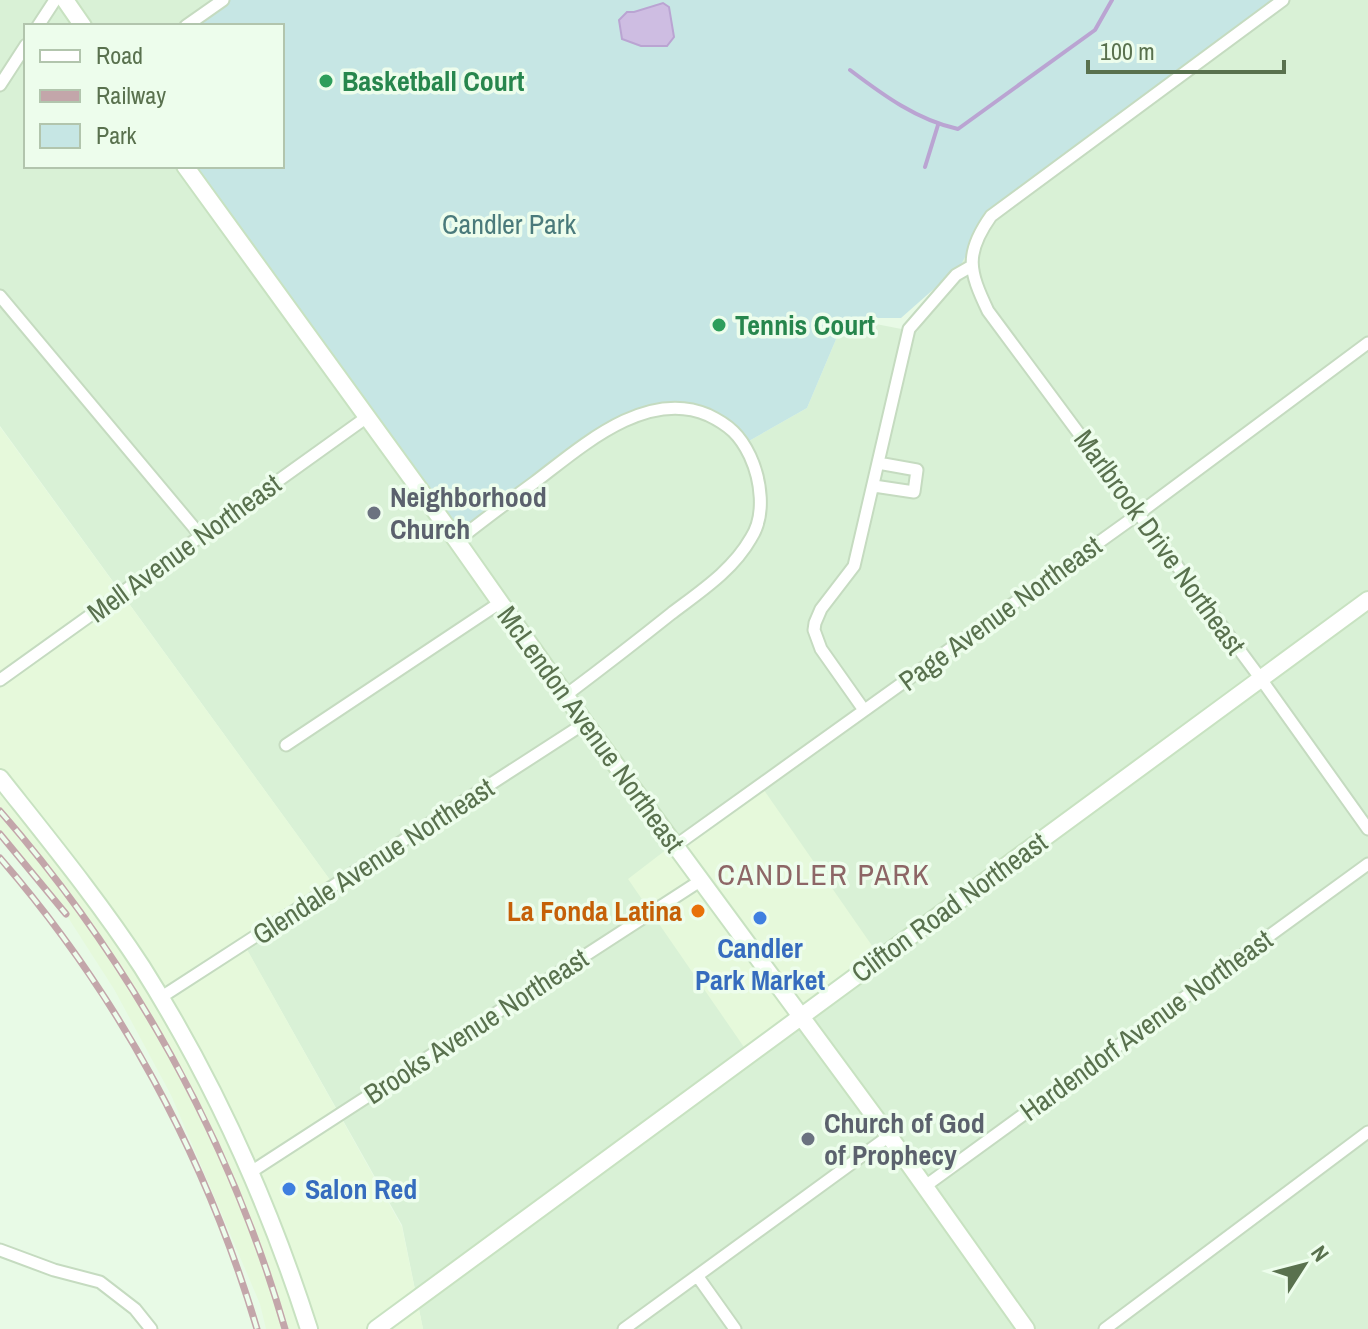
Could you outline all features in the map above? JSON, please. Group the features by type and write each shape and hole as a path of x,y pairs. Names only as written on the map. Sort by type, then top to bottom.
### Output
{"street":[{"path":"39,24 55,0"},
{"path":"65,0 82,24"},
{"path":"189,24 223,0"},
{"path":"864,710 821,649 814,630 817,616 854,566 909,329 956,275 970,267 980,231 991,216 1283,0"},
{"path":"0,85 24,48"},
{"name":"McLendon Avenue Northeast","path":"186,168 1026,1329"},
{"name":"Marlbrook Drive Northeast","path":"970,267 988,311 1261,679 1368,829"},
{"path":"0,296 201,536"},
{"name":"Page Avenue Northeast","path":"675,846 1137,515 1368,343"},
{"path":"457,541 601,433 634,416 668,408 699,411 726,423 742,439 760,489 760,517 752,537 729,568 566,695"},
{"name":"Mell Avenue Northeast","path":"0,680 367,417"},
{"path":"874,486 914,492 917,470 878,463"},
{"name":"Clifton Road Northeast","path":"376,1329 1368,600"},
{"path":"286,745 501,602"},
{"name":"Glendale Avenue Northeast","path":"160,998 585,723"},
{"path":"0,778 97,903 160,998 209,1083 251,1172 288,1265 309,1329"},
{"name":"Hardendorf Avenue Northeast","path":"924,1187 1368,864"},
{"name":"Brooks Avenue Northeast","path":"251,1172 700,881"},
{"path":"1105,1329 1368,1132"},
{"path":"624,1329 889,1136"},
{"path":"0,1250 54,1270 100,1282 135,1309 151,1329"},
{"path":"698,1277 735,1329"}],"shaded area":[{"path":"0,0 218,0 184,24 24,24 24,168 191,168 623,417 667,403 707,410 749,441 807,408 845,318 917,332 961,265 987,214 1284,0 1368,0 1368,1329 423,1329 402,1225 243,943 335,887 0,426"},
{"path":"663,3 669,7 674,37 667,46 641,46 622,39 619,20 627,12"},
{"path":"0,427 336,888 244,944 402,1227 423,1329 266,1329 260,1304 171,1095 114,989 60,905 0,839"},
{"path":"757,780 875,950 746,1050 628,879"}],"green space":[{"name":"Candler Park","path":"218,0 1281,0 987,214 961,265 901,318 845,318 807,408 749,441 707,410 667,403 623,417 460,536 189,168 284,168 284,24 184,24"}],"waterway":[{"path":"850,70 915,113 958,129 1095,30 1112,0"},
{"path":"925,167 938,125"}],"railway":[{"path":"0,811 92,928 171,1055 236,1189 285,1329"},
{"path":"0,834 66,914"},
{"path":"0,858 83,965 154,1080 212,1202 257,1329"}],"place":[{"name":"Basketball Court","path":"326,81"},
{"name":"Tennis Court","path":"719,325"},
{"name":"Neighborhood Church","path":"374,513"},
{"name":"La Fonda Latina","path":"698,911"},
{"name":"Candler Park Market","path":"760,918"},
{"name":"Church of God of Prophecy","path":"808,1139"},
{"name":"Salon Red","path":"289,1189"}],"district":[{"name":"CANDLER PARK","path":"824,875"}]}
